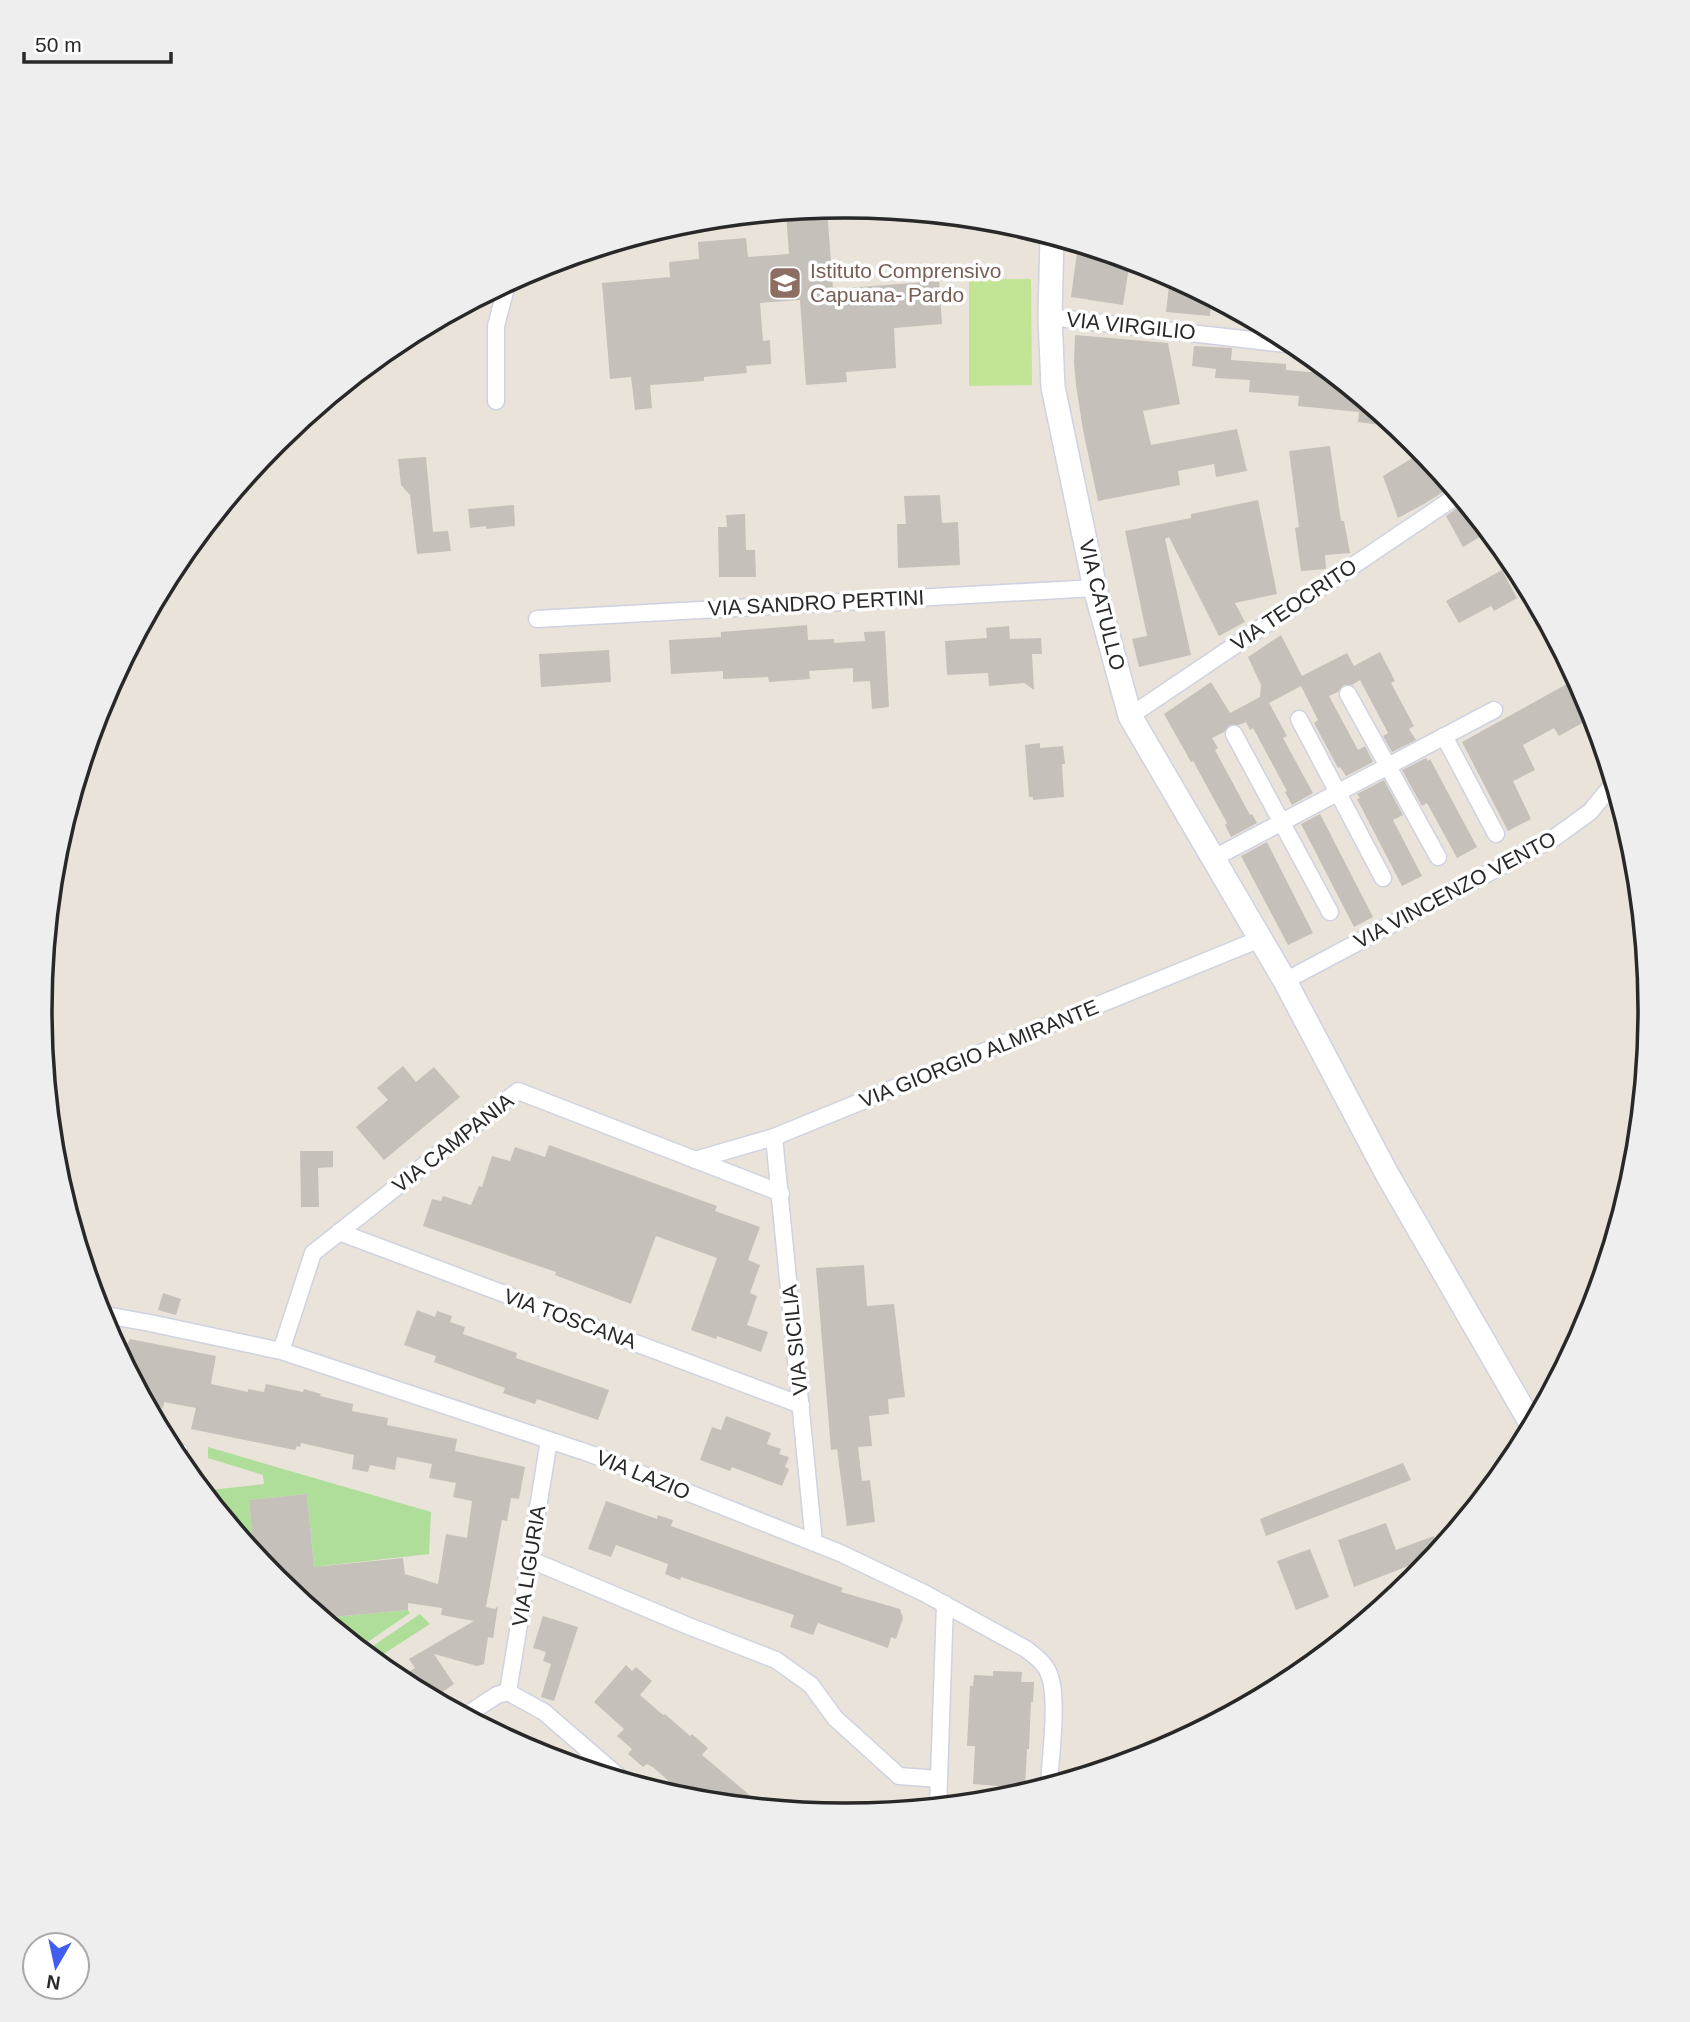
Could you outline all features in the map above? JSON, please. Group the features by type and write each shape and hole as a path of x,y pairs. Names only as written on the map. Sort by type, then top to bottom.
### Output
{"street":[{"name":"VIA CATULLO","path":"1052,247 1050,317 1053,387 1095,588 1130,716 1286,981 1387,1174 1526,1415"},
{"path":"496,401 496,326 504,296"},
{"name":"VIA VIRGILIO","path":"1050,317 1268,342"},
{"name":"VIA TEOCRITO","path":"1130,716 1451,500"},
{"name":"VIA SANDRO PERTINI","path":"537,619 1095,588"},
{"path":"1349,694 1438,857"},
{"path":"1214,858 1494,710"},
{"path":"1299,719 1383,878"},
{"path":"1234,734 1331,912"},
{"path":"1444,736 1496,834"},
{"name":"VIA VINCENZO VENTO","path":"1286,981 1554,838 1590,812 1606,793"},
{"name":"VIA GIORGIO ALMIRANTE","path":"695,1160 774,1137 1261,939"},
{"name":"VIA CAMPANIA","path":"281,1351 313,1253 518,1091 781,1193"},
{"name":"VIA SICILIA","path":"774,1137 814,1543"},
{"name":"VIA TOSCANA","path":"339,1233 801,1405"},
{"name":"VIA LAZIO","path":"114,1317 281,1351 591,1454 814,1543 944,1604 1026,1650 1049,1672 1054,1706 1050,1776"},
{"name":"VIA LIGURIA","path":"508,1692 549,1440"},
{"path":"531,1560 776,1660 811,1685 835,1718 900,1776 939,1779"},
{"path":"938,1798 944,1604"},
{"path":"473,1711 497,1695 508,1692 544,1712 607,1766"}],"lane":[{"path":"583,1758 589,1750"}],"green space":[{"path":"969,279 1031,279 1032,385 969,386"},
{"path":"208,1447 431,1512 429,1554 322,1566 316,1587 307,1494 249,1500 253,1538 214,1490 264,1484 263,1475 208,1458"},
{"path":"408,1610 410,1613 367,1643 334,1617"},
{"path":"420,1614 430,1624 383,1654 372,1647"}],"building":[{"path":"828,219 833,289 939,281 942,324 894,328 896,368 846,372 847,382 806,385 800,300 760,303 763,341 770,340 771,364 746,366 747,373 704,377 704,381 650,385 652,408 635,410 631,377 610,379 602,283 670,277 669,262 699,259 698,242 746,238 748,257 789,254 787,221"},
{"path":"1077,254 1128,272 1123,305 1071,297"},
{"path":"1169,288 1210,308 1210,316 1166,312"},
{"path":"1075,335 1168,343 1180,404 1143,411 1151,445 1237,429 1247,471 1216,477 1214,464 1178,471 1180,485 1098,501 1076,385"},
{"path":"1194,346 1232,348 1231,360 1286,364 1286,370 1314,372 1378,425 1358,422 1359,412 1298,406 1299,396 1249,392 1250,380 1215,378 1216,369 1192,366"},
{"path":"1330,446 1341,521 1344,521 1350,553 1325,555 1326,569 1301,571 1295,528 1299,527 1289,451"},
{"path":"426,457 433,532 448,531 451,551 417,554 410,495 401,485 398,459"},
{"path":"1412,458 1444,492 1398,518 1383,476"},
{"path":"940,495 942,523 958,522 960,565 898,568 897,524 906,524 904,496"},
{"path":"1258,500 1277,594 1235,603 1245,622 1219,636 1169,537 1165,539 1191,655 1139,667 1132,639 1147,636 1125,531 1191,518 1191,514"},
{"path":"514,505 515,526 470,528 468,509"},
{"path":"1457,508 1480,537 1463,547 1446,516"},
{"path":"745,514 746,550 755,550 756,577 719,577 718,527 727,527 726,515"},
{"path":"1502,570 1517,598 1494,611 1491,606 1459,623 1446,601"},
{"path":"807,625 808,640 834,639 834,643 865,641 864,632 885,631 889,707 872,709 870,681 853,682 853,668 809,671 810,679 769,682 768,677 723,679 723,671 671,674 669,640 721,637 721,632"},
{"path":"1009,626 1010,639 1041,638 1042,654 1032,654 1034,690 1024,683 989,686 988,673 947,675 945,641 987,638 986,628"},
{"path":"1281,635 1302,676 1347,653 1354,666 1380,652 1395,681 1391,683 1414,726 1409,729 1416,740 1392,752 1383,736 1388,733 1360,680 1352,685 1344,685 1329,696 1358,750 1365,746 1373,762 1346,776 1340,767 1338,768 1314,723 1318,720 1301,686 1269,703 1287,736 1283,738 1313,793 1292,805 1253,728 1250,730 1246,722 1230,725 1224,732 1212,738 1218,748 1215,750 1257,823 1231,837 1225,825 1227,823 1164,714 1211,682 1230,713 1260,697 1261,685 1248,657"},
{"path":"609,650 611,682 541,687 539,654"},
{"path":"1567,684 1583,723 1559,736 1554,728 1523,745 1535,770 1513,781 1531,819 1508,831 1462,742"},
{"path":"1040,743 1040,748 1063,746 1064,797 1033,800 1033,797 1029,797 1025,745"},
{"path":"1426,758 1428,761 1430,759 1477,847 1457,858 1427,803 1422,806 1402,770"},
{"path":"1384,780 1403,815 1393,820 1422,876 1402,886 1357,799 1360,798 1357,794"},
{"path":"1320,814 1373,917 1354,927 1301,824"},
{"path":"1267,842 1313,933 1288,945 1241,856"},
{"path":"403,1066 416,1082 434,1067 460,1097 384,1160 356,1127 388,1100 377,1088"},
{"path":"549,1145 717,1206 715,1211 760,1227 748,1260 760,1265 750,1293 757,1296 747,1325 768,1332 761,1352 691,1330 717,1258 656,1236 631,1304 555,1275 556,1272 423,1226 432,1199 441,1201 443,1196 471,1205 479,1186 482,1187 492,1156 510,1161 515,1147 545,1157"},
{"path":"300,1151 333,1151 333,1167 318,1168 319,1207 301,1207"},
{"path":"864,1265 867,1306 894,1304 905,1397 888,1399 889,1414 869,1416 872,1446 858,1447 862,1481 870,1480 875,1522 847,1526 837,1449 831,1450 816,1268"},
{"path":"163,1293 181,1299 176,1315 158,1310"},
{"path":"417,1310 435,1317 437,1311 452,1316 450,1322 465,1327 463,1334 517,1353 516,1358 609,1390 598,1420 537,1399 535,1404 503,1393 505,1388 434,1362 436,1356 404,1345"},
{"path":"130,1339 216,1356 211,1384 248,1392 248,1389 264,1392 266,1384 303,1392 304,1389 353,1404 352,1411 388,1418 387,1425 457,1439 455,1451 525,1467 519,1499 511,1498 507,1521 502,1520 486,1607 495,1609 498,1606 493,1638 488,1637 484,1664 477,1666 434,1654 454,1684 442,1692 408,1672 415,1668 409,1659 474,1621 441,1615 442,1608 408,1603 408,1610 334,1617 253,1538 249,1500 307,1494 314,1567 403,1558 405,1574 438,1584 446,1534 467,1538 472,1501 453,1497 456,1483 429,1478 432,1464 397,1457 395,1470 370,1465 368,1472 352,1469 354,1455 301,1443 295,1450 191,1429 196,1408 164,1402 163,1408 159,1407 134,1362 125,1342 128,1343"},
{"path":"726,1416 771,1433 767,1444 781,1449 779,1454 789,1457 785,1467 789,1469 782,1486 732,1467 730,1471 700,1460 712,1427 721,1430"},
{"path":"1403,1463 1411,1480 1266,1536 1260,1519"},
{"path":"606,1501 657,1519 658,1515 673,1520 671,1526 843,1588 841,1592 900,1609 903,1618 896,1639 891,1637 888,1648 818,1623 813,1635 790,1627 794,1615 665,1574 668,1564 616,1545 611,1557 588,1549"},
{"path":"1386,1523 1396,1550 1434,1536 1435,1540 1411,1565 1354,1587 1338,1540"},
{"path":"1310,1549 1329,1597 1296,1610 1277,1561"},
{"path":"543,1616 578,1627 554,1701 541,1697 551,1664 543,1661 546,1652 533,1648"},
{"path":"626,1665 632,1671 636,1667 652,1681 640,1695 708,1748 702,1755 753,1798 672,1784 654,1768 647,1764 643,1767 628,1754 632,1749 617,1736 624,1729 594,1702"},
{"path":"993,1671 1022,1672 1021,1682 1034,1682 1025,1782 1006,1787 973,1784 975,1746 967,1746 970,1686 973,1686 974,1675 993,1676"}],"place":[{"name":"Istituto Comprensivo Capuana- Pardo","path":"785,283"}]}
